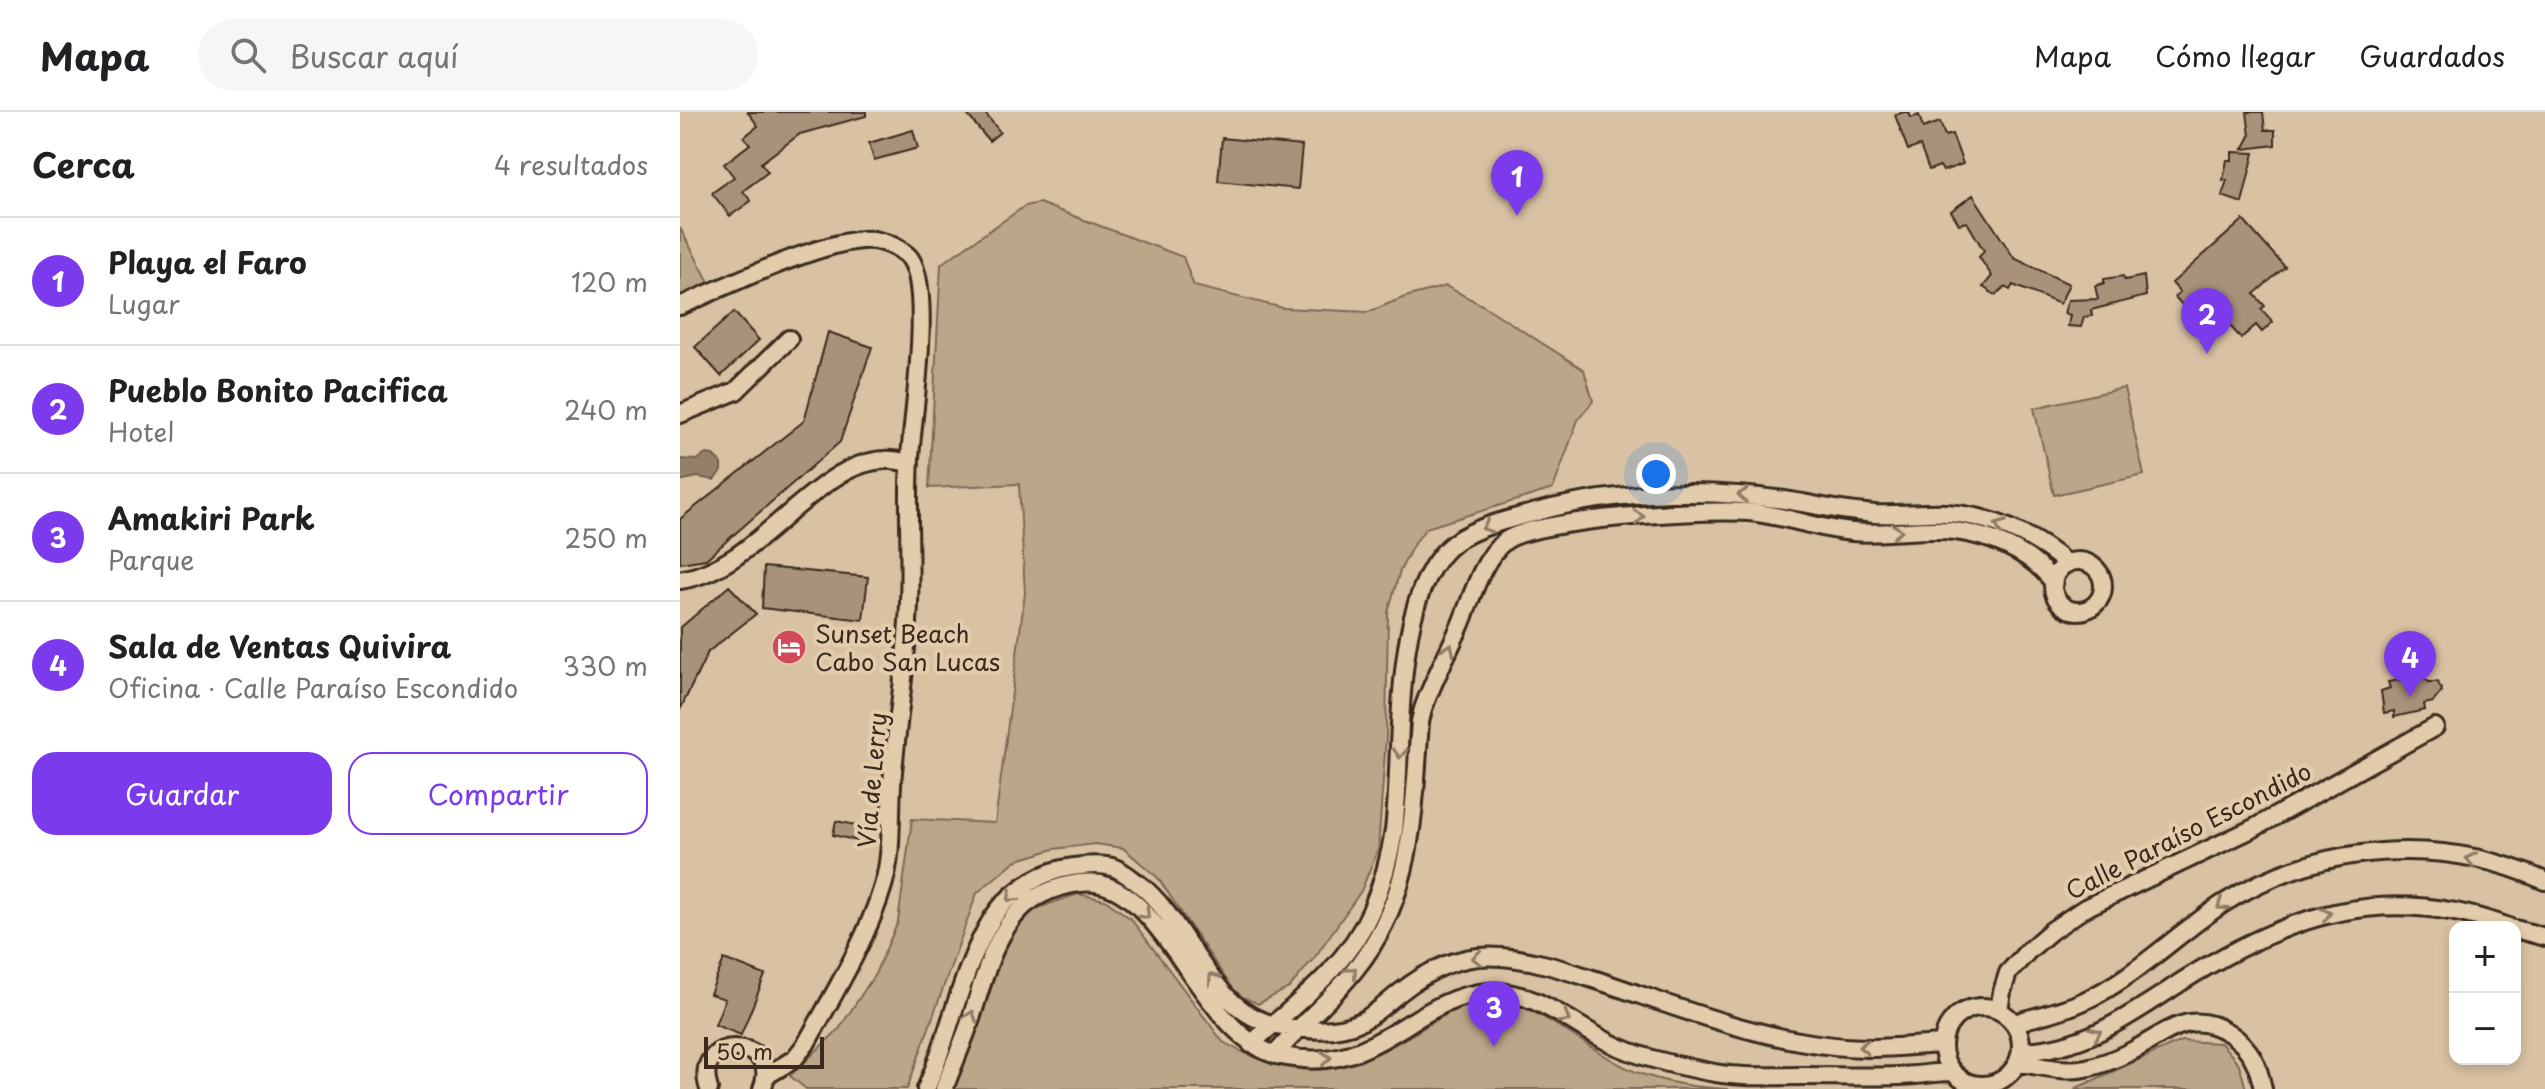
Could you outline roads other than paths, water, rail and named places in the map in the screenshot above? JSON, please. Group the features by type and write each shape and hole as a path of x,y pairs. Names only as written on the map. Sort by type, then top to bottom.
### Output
{"street":[{"name":"Vía de Lerry","path":"680,306 845,242 872,240 886,243 911,260 920,290 921,315 910,463 909,603 888,863 883,885 861,940 806,1044 766,1085"},
{"path":"680,414 736,391 789,339"},
{"path":"680,580 723,566 835,478 885,459 910,463"},
{"path":"1251,1044 1302,1000 1355,941 1380,887 1394,830 1405,675 1412,623 1431,568 1454,543 1492,525 1557,507 1641,496 1704,493 1776,498 1876,514 1945,513 1972,516 2034,541 2067,564"},
{"path":"1275,1055 1297,1027 1354,971 1385,925 1408,858 1423,709 1481,576 1493,554 1506,540 1529,530 1589,521 1743,511 1853,533 1939,529 1973,534 2034,561 2054,583"},
{"path":"2075,562 2090,564 2100,575 2103,589 2096,603 2083,611 2067,609 2056,598 2054,583 2056,575 2067,564 2075,562"},
{"name":"Calle Paraíso Escondido","path":"1999,1010 2008,973 2051,931 2085,908 2254,828 2435,727"},
{"path":"2014,1023 2083,1002 2112,986 2221,905 2293,869 2390,850 2423,851 2482,861 2545,881"},
{"path":"926,1089 972,962 991,922 1013,895 1037,879 1059,870 1099,865 1124,873 1159,902 1229,1000 1251,1016 1273,1024 1325,1030 1353,1024 1363,1020 1412,983 1451,962 1469,957 1500,956 1554,967 1704,1016 1784,1037 1848,1047 1942,1044"},
{"path":"944,1089 992,956 1008,925 1030,901 1055,889 1079,883 1097,883 1116,890 1143,909 1225,1021 1251,1044 1275,1055 1320,1060 1358,1053 1451,1000 1499,992 1513,994 1550,1009 1623,1049 1717,1073 1767,1077 1952,1072 1974,1085 1987,1085 2000,1081 2010,1073 2020,1057 2019,1032 2014,1023 1999,1010 1987,1006 1962,1012 1945,1031 1942,1044 1943,1054 1952,1072"},
{"path":"2020,1057 2093,1035 2258,940 2293,923 2320,915 2355,907 2426,907 2492,921"},
{"path":"2521,931 2545,937"},
{"path":"2020,1057 2069,1070 2086,1068 2132,1051 2178,1025 2211,1023 2248,1048 2258,1067 2263,1089"},
{"path":"709,1089 706,1072 709,1064 723,1050 732,1047 751,1051 764,1066 766,1085"}],"place":[{"name":"Playa el Faro","path":"1517,216"},
{"name":"Pueblo Bonito Pacifica","path":"2207,354"},
{"name":"Sunset Beach Cabo San Lucas","path":"789,647"},
{"name":"Sala de Ventas Quivira","path":"2410,697"},
{"name":"Amakiri Park","path":"1494,1047"}]}
